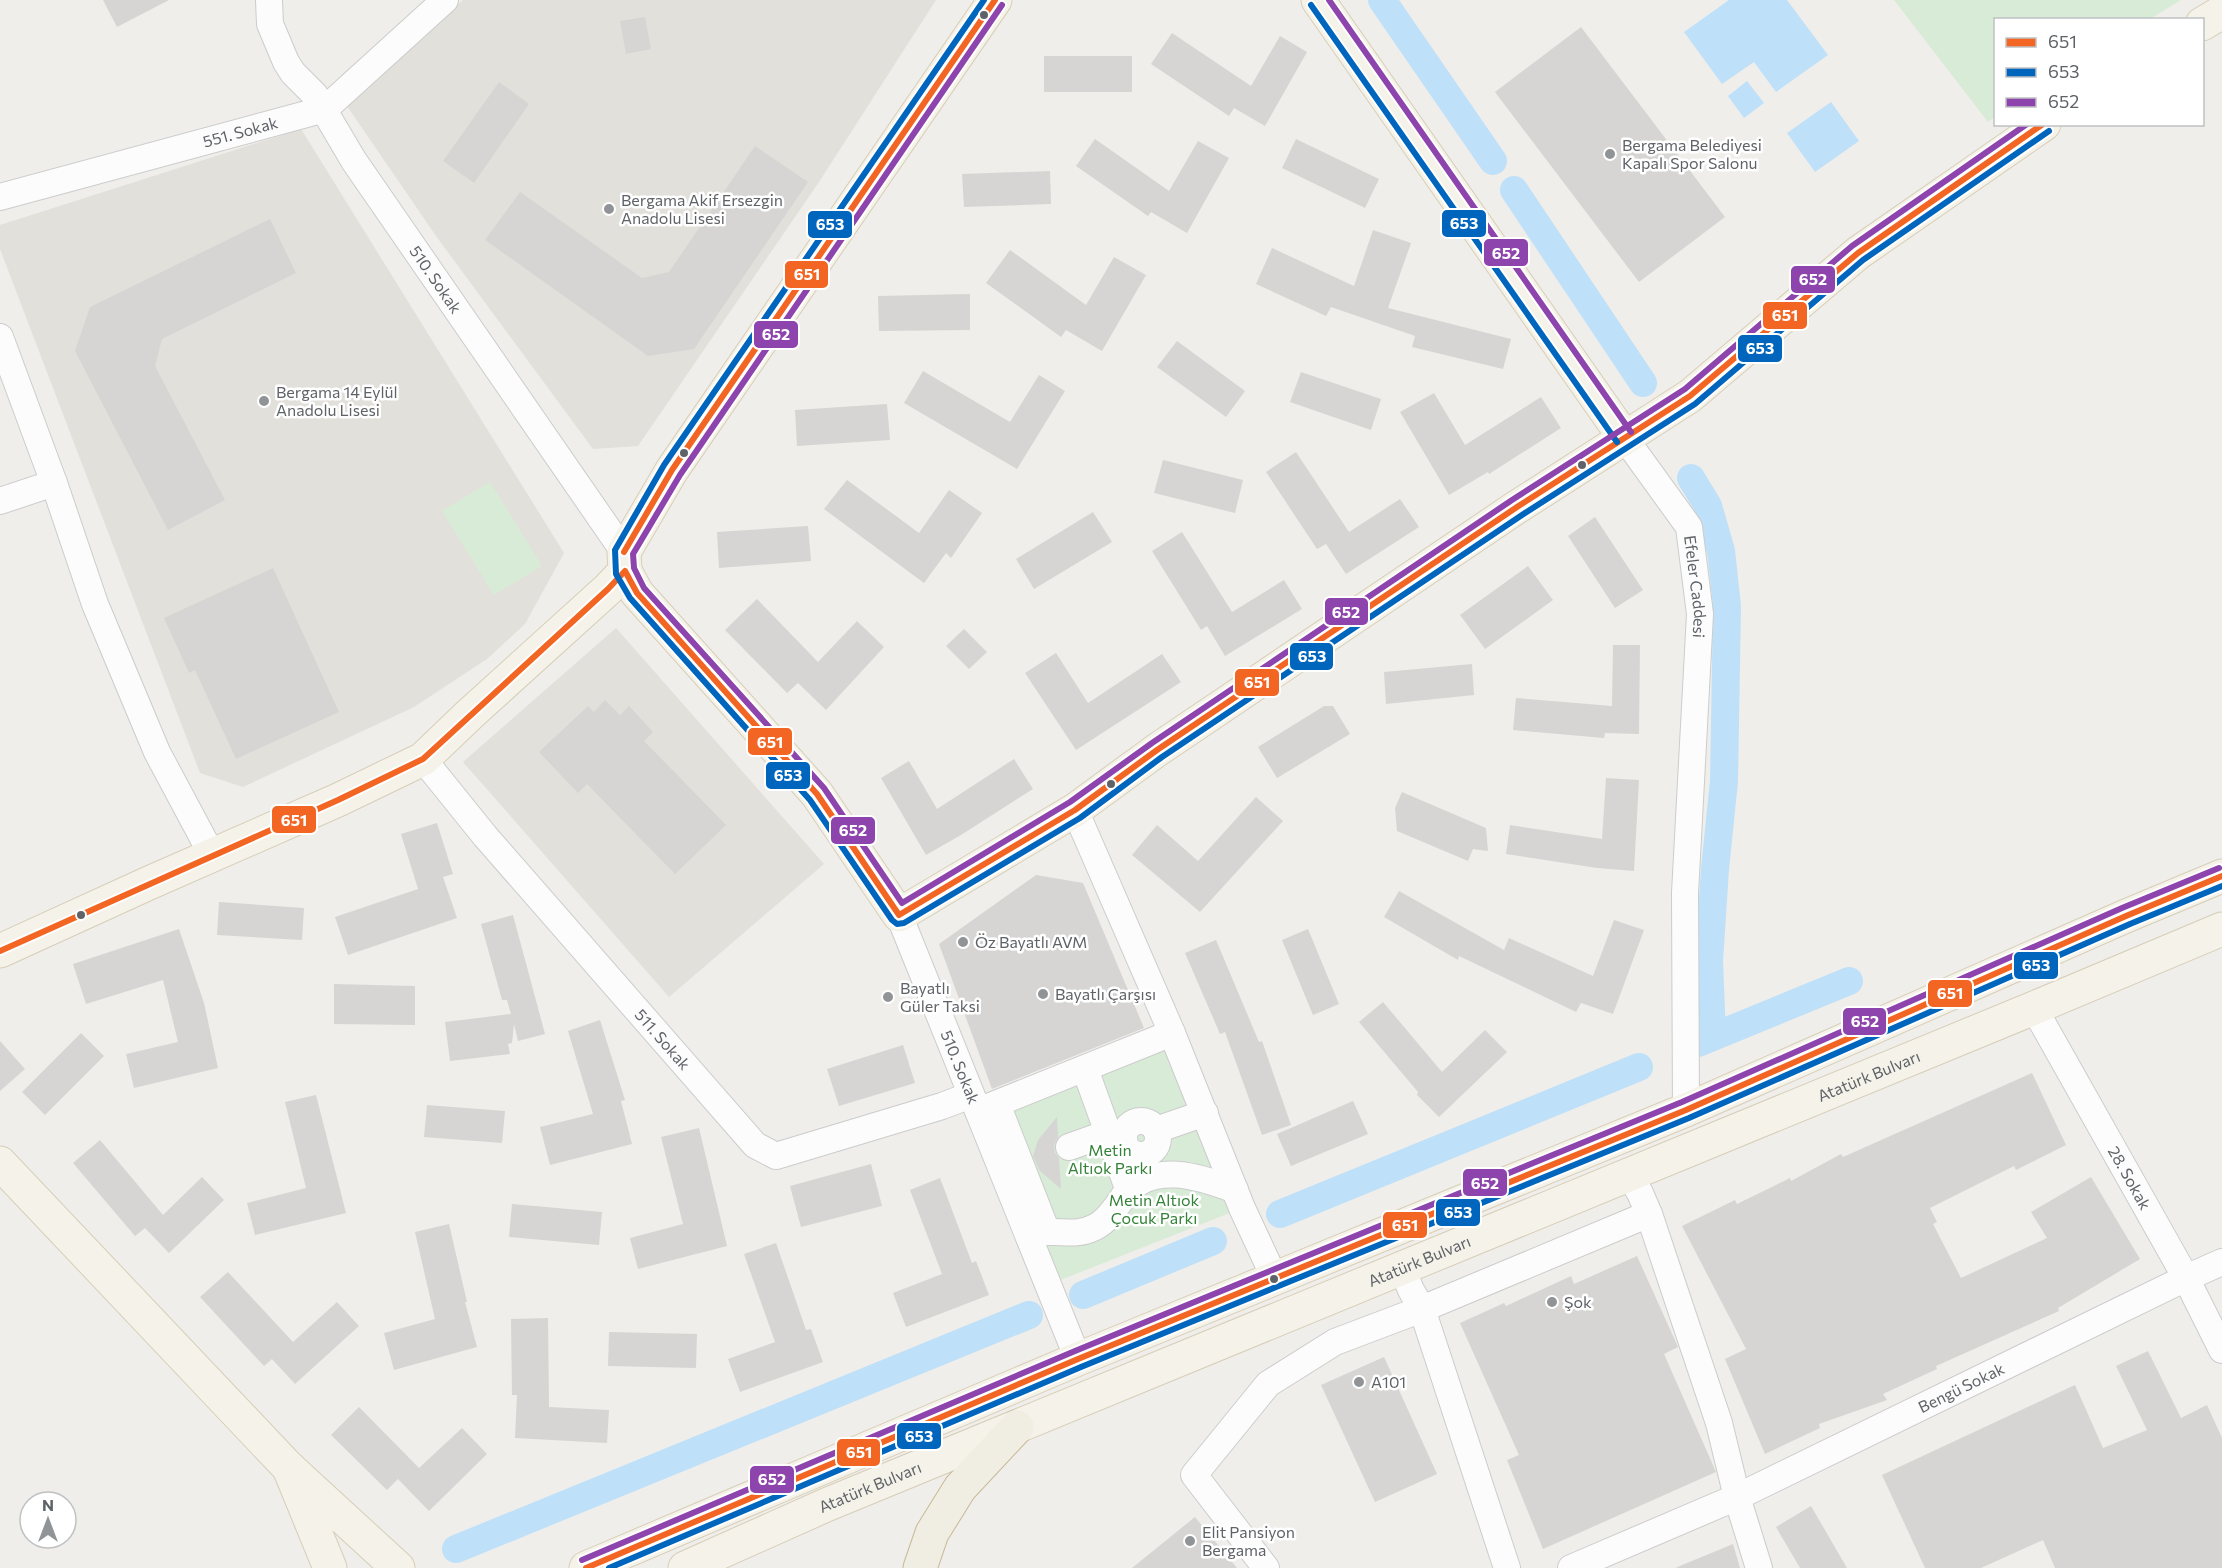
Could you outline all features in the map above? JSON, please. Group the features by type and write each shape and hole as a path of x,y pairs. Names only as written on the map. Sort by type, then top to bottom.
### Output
{"highway":[{"path":"920,1568 932,1533 960,1488 1017,1427"}],"main road":[{"path":"0,951 338,800 423,759 608,589 672,470 995,0"},
{"name":"Efeler Caddesi","path":"1318,0 1624,437"},
{"path":"2204,23 2222,12"},
{"path":"898,915 1075,810 1157,750 1517,507 1690,396 1858,253 2041,126"},
{"name":"510. Sokak","path":"624,561 637,593 818,794 898,915"},
{"path":"586,1568 1078,1359 1686,1110 2222,876"},
{"name":"Atatürk Bulvarı","path":"685,1568 766,1531 2222,929"},
{"path":"0,1163 289,1468 398,1568"},
{"path":"289,1468 330,1568"}],"street":[{"name":"510. Sokak","path":"269,0 270,24 286,62 325,109 354,160 624,561"},
{"name":"551. Sokak","path":"0,196 325,109 445,0"},
{"path":"0,337 54,483 95,604 158,752 212,855"},
{"name":"Efeler Caddesi","path":"1624,437 1689,527 1700,614 1685,893 1686,1110"},
{"path":"0,501 54,483"},
{"name":"511. Sokak","path":"423,759 493,845 755,1145 776,1156 942,1106 982,1103 1085,1069 1172,1033"},
{"path":"1075,810 1172,1033 1235,1190 1275,1279"},
{"name":"510. Sokak","path":"898,915 1038,1234 1078,1359"},
{"name":"28. Sokak","path":"2034,1008 2186,1278 2222,1350"},
{"path":"1038,1234 1066,1234 1095,1227 1117,1207 1137,1182 1128,1151 1085,1069"},
{"path":"1128,1151 1205,1113"},
{"path":"1069,1147 1128,1151 1235,1190"},
{"path":"1629,1175 1649,1214 1719,1423 1737,1497 1759,1568"},
{"path":"1266,1568 1194,1475 1268,1384 1335,1342 1422,1309 1649,1214"},
{"name":"Bengü Sokak","path":"1571,1568 1737,1497 2222,1262"},
{"path":"1402,1269 1422,1309 1507,1568"}],"shaded area":[{"name":"Bergama Akif Ersezgin Anadolu Lisesi","path":"463,0 936,0 819,182 638,446 593,449 436,236 347,106"},
{"name":"Bergama 14 Eylül Anadolu Lisesi","path":"301,129 564,553 525,624 487,659 414,707 243,787 200,773 0,249 0,225"},
{"path":"616,628 824,864 669,997 463,762"}],"green space":[{"path":"1894,0 2181,0 2152,18 1994,18 1994,118 1988,122"},
{"path":"490,482 542,566 494,595 442,511"},
{"name":"Metin Altıok Parkı","path":"1172,1033 1242,1208 1048,1285 997,1104"}],"water":[{"path":"1729,0 1787,0 1828,55 1776,92 1754,62 1722,84 1684,32"},
{"path":"1747,81 1764,103 1744,118 1728,96"},
{"path":"1831,102 1859,141 1815,172 1787,133"}],"building":[{"path":"103,0 169,0 117,27"},
{"path":"645,17 651,49 626,54 620,21"},
{"name":"Bergama Belediyesi Kapalı Spor Salonu","path":"1581,27 1725,217 1639,282 1495,92"},
{"path":"1172,33 1251,86 1280,36 1307,52 1265,126 1234,108 1229,116 1151,64"},
{"path":"1044,56 1132,56 1132,92 1044,92"},
{"path":"499,82 529,104 474,183 443,161"},
{"path":"1095,139 1169,191 1198,141 1229,158 1187,233 1151,212 1148,216 1076,166"},
{"path":"1296,139 1379,179 1365,208 1282,168"},
{"name":"Bergama Akif Ersezgin Anadolu Lisesi","path":"755,146 808,182 694,349 648,356 485,240 520,192 642,278 669,272"},
{"path":"1050,171 1051,204 964,207 962,174"},
{"path":"270,219 296,273 162,339 155,366 225,500 168,530 75,351 90,307"},
{"path":"1373,230 1411,243 1388,308 1511,339 1503,369 1412,347 1415,336 1331,307 1326,316 1256,284 1272,248 1354,286"},
{"path":"1010,250 1086,305 1114,257 1146,275 1102,351 1066,330 1061,337 986,283"},
{"path":"970,294 970,330 879,331 878,296"},
{"path":"1177,341 1245,391 1226,417 1157,367"},
{"path":"923,371 1010,422 1039,375 1065,391 1017,469 904,403"},
{"path":"1301,372 1381,399 1371,430 1290,402"},
{"path":"1434,393 1465,445 1541,397 1561,428 1489,474 1488,472 1449,495 1400,412"},
{"path":"887,404 890,440 797,446 795,410"},
{"path":"1296,452 1349,532 1400,499 1419,527 1346,574 1326,544 1317,549 1266,472"},
{"path":"1163,460 1243,480 1235,513 1154,493"},
{"path":"847,480 919,533 949,490 982,513 951,558 946,553 924,583 824,509"},
{"path":"1093,512 1112,542 1034,589 1016,559"},
{"path":"1595,517 1643,590 1615,608 1568,536"},
{"path":"808,526 811,561 719,568 717,532"},
{"path":"1182,532 1232,612 1284,580 1302,609 1225,656 1207,626 1201,630 1152,551"},
{"path":"1528,566 1553,600 1485,649 1460,615"},
{"path":"273,568 339,712 236,759 195,670 189,673 164,618"},
{"path":"757,599 818,662 857,621 884,647 826,710 798,683 787,693 725,630"},
{"path":"964,629 987,652 969,669 946,646"},
{"path":"1613,645 1640,645 1639,734 1605,733 1604,738 1513,730 1516,698 1612,706"},
{"path":"1056,653 1088,703 1162,654 1181,682 1076,750 1025,673"},
{"path":"1472,664 1474,695 1386,704 1384,672"},
{"path":"605,700 620,715 629,706 653,732 644,741 726,825 675,874 587,784 578,793 539,752 588,706 594,712"},
{"path":"1324,706 1333,706 1350,734 1277,778 1258,747"},
{"path":"1014,759 1033,789 926,855 881,778 909,761 937,809"},
{"path":"1606,778 1639,780 1634,871 1597,868 1506,854 1510,825 1602,839"},
{"path":"1402,792 1486,828 1488,851 1473,849 1468,861 1397,831 1395,808"},
{"path":"1256,797 1283,821 1200,912 1132,855 1157,825 1198,861"},
{"path":"437,823 453,874 443,877 457,918 348,955 335,917 418,889 401,834"},
{"name":"Bayatlı Çarşısı","path":"1036,875 1083,883 1144,1028 992,1089 939,944"},
{"path":"1399,891 1504,950 1509,938 1593,976 1614,920 1644,930 1613,1014 1581,1003 1576,1012 1459,956 1458,960 1384,917"},
{"path":"219,902 304,908 302,940 217,935"},
{"path":"513,915 545,1034 518,1041 514,1024 512,1043 508,1044 510,1054 450,1061 445,1022 511,1014 507,1000 502,1000 481,924"},
{"path":"179,929 204,1003 218,1068 134,1088 126,1054 178,1042 163,980 86,1004 73,964"},
{"path":"1308,929 1339,1004 1313,1015 1282,940"},
{"path":"1216,940 1259,1042 1262,1041 1291,1125 1262,1135 1225,1032 1220,1034 1185,953"},
{"path":"334,984 415,986 415,1025 334,1024"},
{"path":"1383,1002 1442,1072 1485,1030 1507,1052 1439,1117 1417,1095 1418,1092 1359,1022"},
{"path":"600,1020 625,1100 621,1101 632,1144 550,1165 540,1127 593,1114 568,1031"},
{"path":"81,1033 104,1056 45,1115 22,1092"},
{"path":"0,1041 25,1069 0,1091"},
{"path":"903,1045 915,1083 839,1106 827,1069"},
{"path":"2032,1073 2066,1145 2016,1170 2014,1166 1930,1208 1937,1222 1933,1224 1961,1278 2047,1238 2031,1212 2091,1177 2140,1259 2058,1308 2059,1311 1936,1366 1937,1369 1883,1394 1887,1400 1819,1424 1820,1428 1765,1454 1725,1359 1746,1349 1682,1226 1735,1200 1737,1204 1790,1178 1791,1181 1841,1154 1843,1157"},
{"path":"316,1095 346,1213 255,1235 247,1203 306,1188 285,1102"},
{"path":"1353,1101 1368,1134 1291,1166 1277,1134"},
{"path":"427,1105 505,1111 502,1143 424,1137"},
{"path":"1057,1117 1058,1137 1054,1145 1055,1153 1059,1158 1061,1189 1040,1171 1033,1156 1038,1140"},
{"path":"699,1128 727,1246 638,1269 630,1238 683,1224 661,1137"},
{"path":"100,1140 163,1215 202,1177 224,1200 169,1253 145,1228 135,1236 73,1163"},
{"path":"871,1164 882,1206 801,1227 790,1186"},
{"path":"940,1178 972,1263 976,1261 989,1295 906,1327 893,1293 942,1274 910,1190"},
{"path":"512,1204 602,1212 599,1245 509,1237"},
{"path":"449,1224 477,1347 394,1370 384,1333 435,1319 415,1232"},
{"path":"776,1243 806,1330 811,1329 823,1362 740,1392 728,1359 775,1342 744,1254"},
{"path":"1637,1256 1678,1347 1664,1354 1716,1472 1543,1549 1507,1460 1519,1455 1460,1323 1504,1303 1506,1306 1571,1276 1574,1284"},
{"path":"228,1272 293,1342 337,1302 359,1326 295,1384 272,1359 264,1366 200,1297"},
{"path":"548,1318 549,1407 609,1410 607,1443 515,1438 517,1395 512,1395 511,1319"},
{"path":"609,1332 697,1334 696,1368 608,1366"},
{"path":"2148,1351 2181,1418 2207,1405 2222,1438 2222,1568 2055,1568 2043,1540 1981,1568 1925,1568 1882,1475 2075,1385 2103,1448 2147,1430 2116,1366"},
{"path":"1384,1357 1437,1474 1375,1502 1321,1385"},
{"path":"359,1407 419,1468 462,1428 487,1454 429,1511 398,1479 387,1490 331,1435"},
{"path":"1811,1506 1847,1568 1800,1568 1776,1527"},
{"name":"Elit Pansiyon Bergama","path":"1195,1517 1237,1568 1132,1568"},
{"path":"1733,1544 1740,1568 1675,1568"}],"waterway":[{"path":"1382,0 1493,161"},
{"path":"1514,190 1643,383"},
{"path":"1691,478 1708,506 1721,551 1727,606 1724,781 1709,961 1712,1036"},
{"path":"1698,1043 1849,981"},
{"path":"1280,1214 1639,1067"},
{"path":"1083,1295 1213,1241"},
{"path":"456,1549 1029,1315"}],"transit line":[{"name":"653","path":"984,0 664,465 615,550 616,574 630,598 810,800 897,924 904,923 1080,818 1162,757 1522,515 1695,404 1863,260 2049,131"},
{"name":"651","path":"624,552 672,470 995,0"},
{"name":"652","path":"1329,0 1631,432"},
{"name":"652","path":"1002,5 680,475 633,554 634,568 644,588 824,788 902,903 1070,802 1152,743 1512,500 1685,389 1852,246 2024,126"},
{"name":"653","path":"1311,5 1617,442"},
{"name":"651","path":"0,951 338,800 423,759 625,571 637,593 817,794 899,915 1075,810 1157,750 1517,507 1690,396 1858,253 2040,126"},
{"name":"652","path":"582,1560 1075,1351 1682,1102 2122,908 2219,868"},
{"name":"651","path":"586,1568 1078,1359 1686,1110 2222,876"},
{"name":"653","path":"609,1568 1081,1367 1689,1118 2130,924 2222,886"}],"place":[{"name":"Bergama Belediyesi Kapalı Spor Salonu","path":"1610,154"},
{"name":"Bergama Akif Ersezgin Anadolu Lisesi","path":"609,209"},
{"name":"Bergama 14 Eylül Anadolu Lisesi","path":"264,401"},
{"name":"Öz Bayatlı AVM","path":"963,942"},
{"name":"Bayatlı Çarşısı","path":"1043,994"},
{"name":"Bayatlı Güler Taksi","path":"888,997"},
{"name":"Şok","path":"1552,1302"},
{"name":"A101","path":"1359,1382"},
{"name":"Elit Pansiyon Bergama","path":"1190,1541"}],"park label":[{"name":"Metin Altıok Çocuk Parkı","path":"1154,1209"}]}
